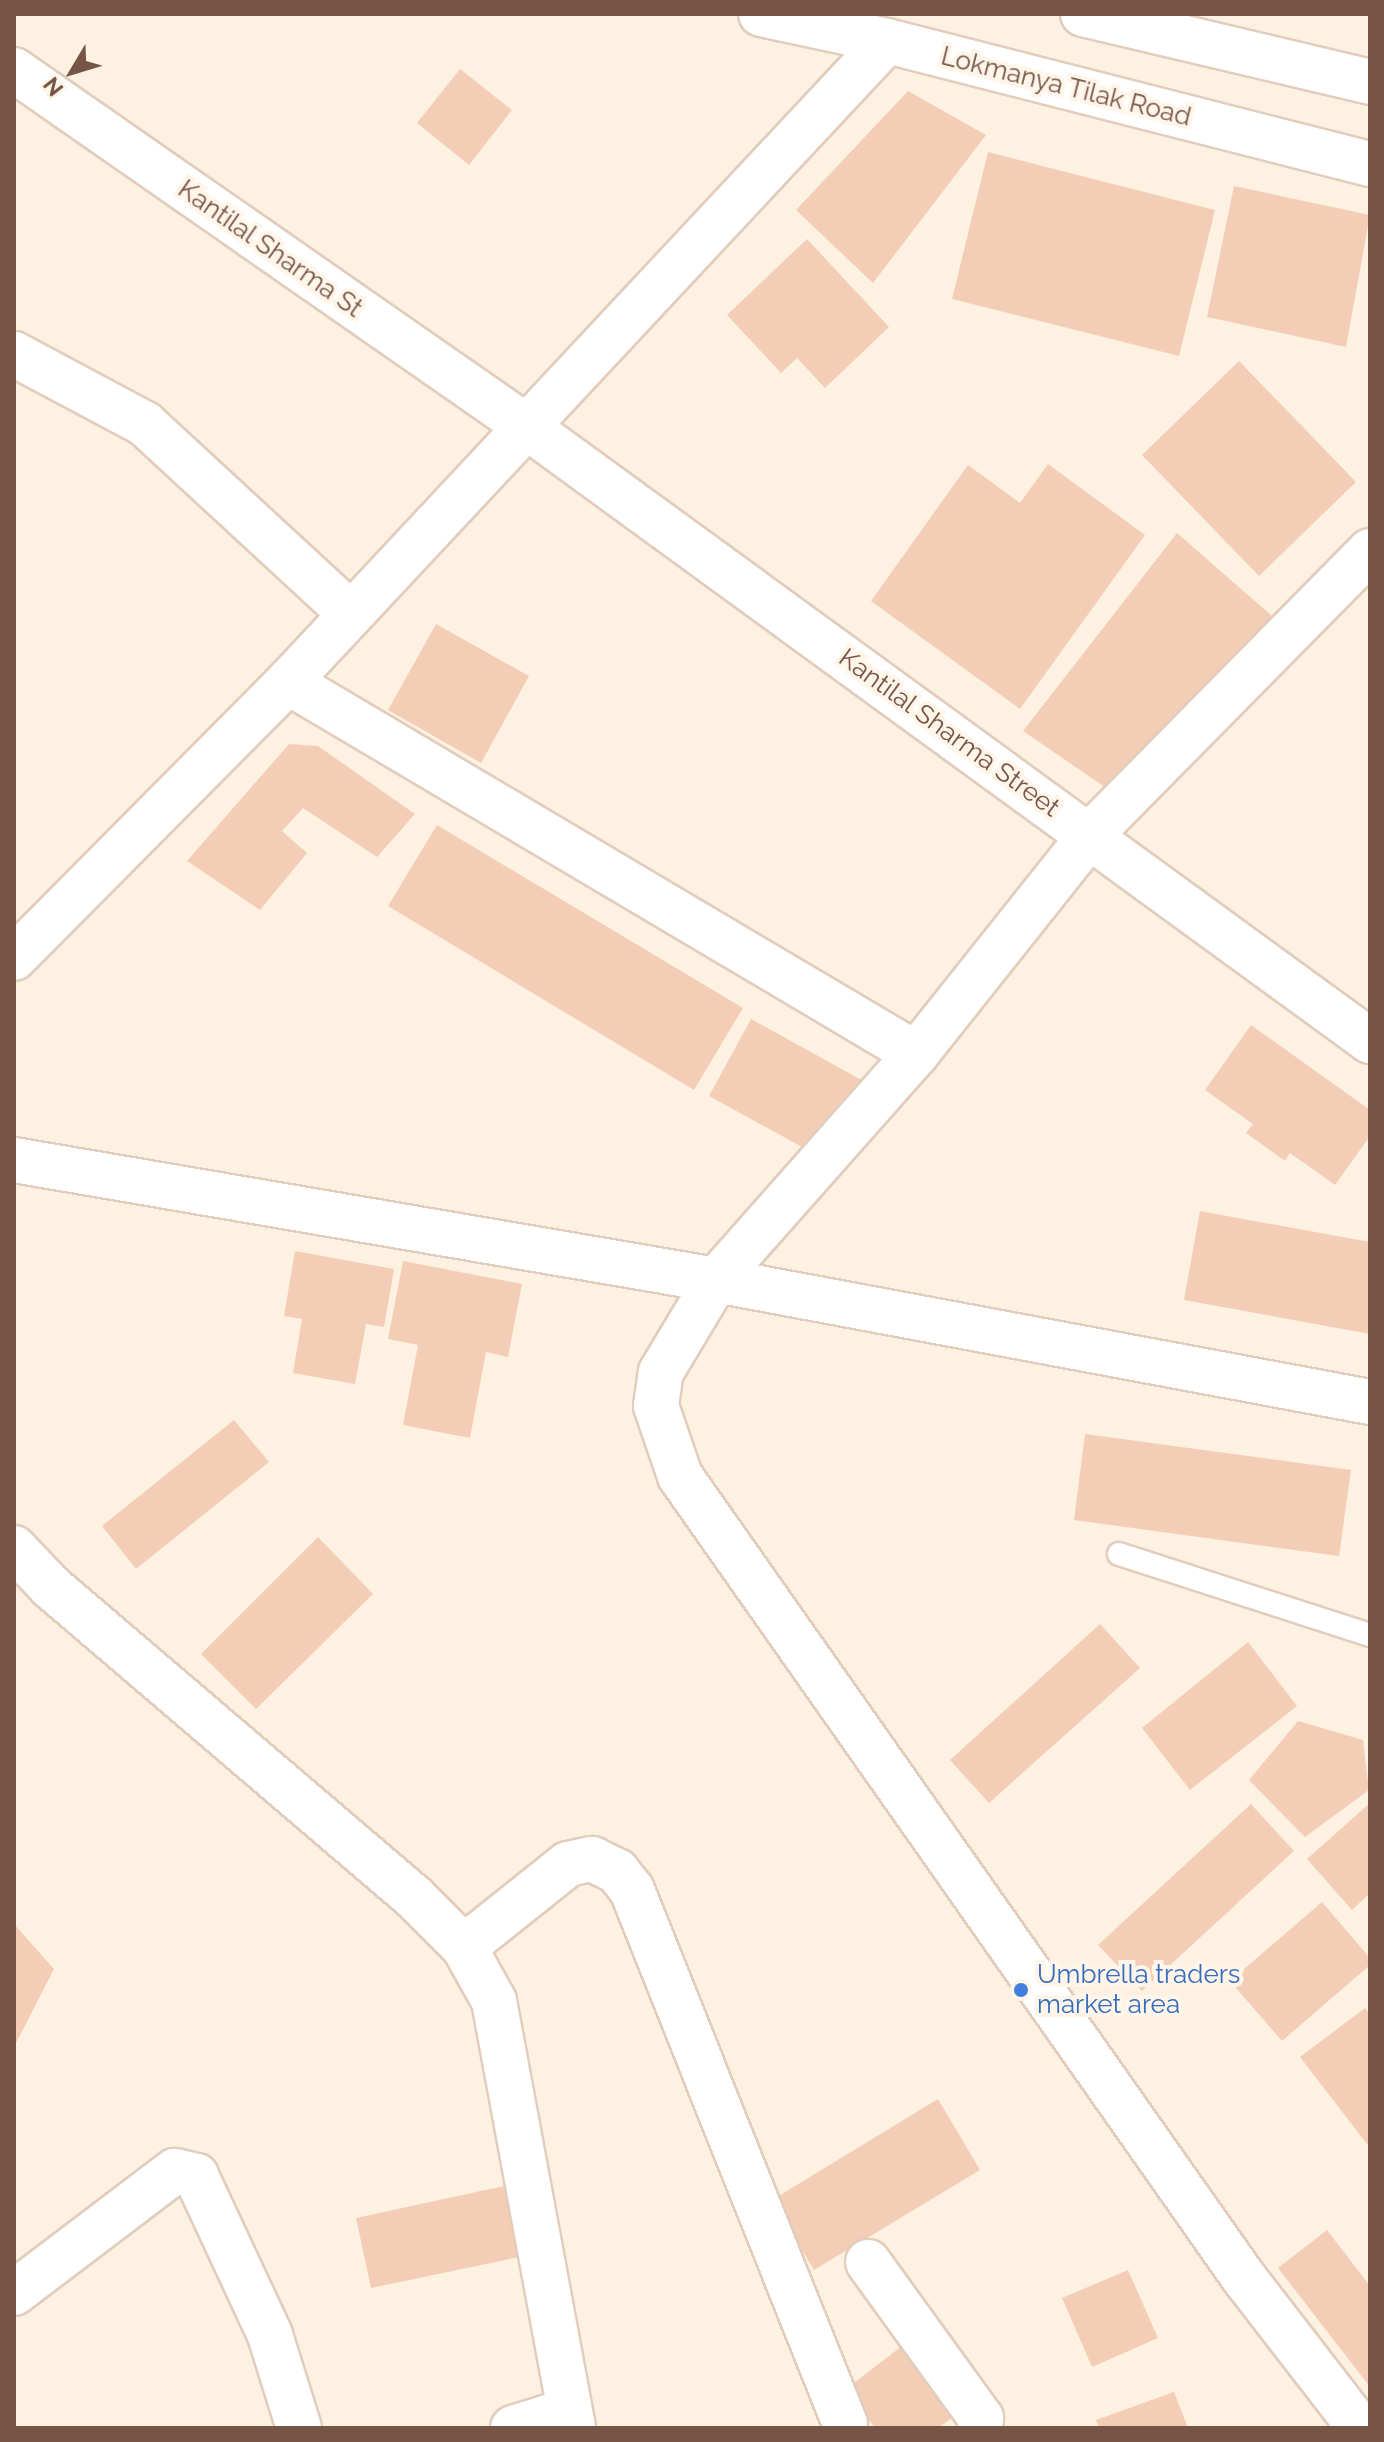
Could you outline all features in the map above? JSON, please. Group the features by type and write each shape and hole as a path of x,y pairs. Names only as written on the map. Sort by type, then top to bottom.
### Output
{"street":[{"name":"Lokmanya Tilak Road","path":"761,14 887,41 1370,164"},
{"path":"1083,14 1370,82"},
{"path":"14,958 288,682 887,41"},
{"name":"Kantilal Sharma St","path":"14,70 527,427"},
{"path":"14,354 145,424 351,614"},
{"name":"Kantilal Sharma Street","path":"527,427 1370,1041"},
{"path":"1360,2428 1234,2265 680,1476 656,1406 661,1372 716,1280 916,1054 1090,835 1370,551"},
{"path":"288,682 916,1054"},
{"path":"14,1160 716,1280 1370,1402"},
{"path":"14,1548 51,1587 414,1897 464,1947 494,2001 570,2419 513,2428"},
{"path":"464,1947 568,1864 592,1859 617,1871 632,1890 845,2424"},
{"path":"14,2293 175,2171 196,2176 270,2335 299,2428"},
{"path":"868,2262 981,2418 980,2428"}],"lane":[{"path":"1119,1554 1370,1635"}],"building":[{"path":"460,69 512,110 469,165 417,123"},
{"path":"908,91 986,135 873,283 796,210"},
{"path":"988,152 1215,210 1179,356 952,299"},
{"path":"1234,186 1370,215 1346,347 1207,317"},
{"path":"807,239 889,327 825,388 797,358 781,373 727,315"},
{"path":"1239,361 1356,482 1259,576 1142,455"},
{"path":"1048,464 1145,535 1020,709 871,601 968,465 1020,503"},
{"path":"1177,533 1272,616 1115,794 1023,731"},
{"path":"436,624 529,676 481,763 388,710"},
{"path":"289,744 318,746 415,814 377,857 303,808 282,831 307,853 260,910 187,861"},
{"path":"437,825 743,1008 694,1090 388,906"},
{"path":"751,1019 867,1083 813,1153 709,1096"},
{"path":"1251,1025 1370,1110 1370,1136 1335,1185 1290,1153 1285,1161 1246,1133 1253,1124 1205,1090"},
{"path":"1200,1211 1370,1242 1370,1334 1184,1300"},
{"path":"295,1251 394,1269 384,1327 366,1324 355,1384 293,1373 302,1319 284,1316"},
{"path":"403,1261 522,1284 508,1357 486,1352 470,1438 403,1425 418,1345 388,1339"},
{"path":"234,1420 269,1462 136,1569 102,1526"},
{"path":"1085,1434 1351,1470 1339,1556 1074,1520"},
{"path":"318,1537 373,1594 256,1709 201,1654"},
{"path":"1100,1624 1140,1668 989,1803 950,1760"},
{"path":"1248,1642 1297,1706 1190,1790 1142,1728"},
{"path":"1298,1721 1363,1740 1369,1790 1305,1837 1249,1780"},
{"path":"1370,1803 1370,1893 1352,1910 1307,1859"},
{"path":"1251,1804 1294,1851 1142,1991 1098,1945"},
{"path":"1322,1902 1370,1958 1370,1965 1282,2041 1230,1981"},
{"path":"14,1924 54,1969 14,2047"},
{"path":"1365,2008 1370,2014 1370,2148 1300,2057"},
{"path":"938,2099 980,2170 814,2270 772,2200"},
{"path":"504,2186 519,2257 371,2288 356,2218"},
{"path":"1327,2230 1370,2286 1370,2387 1278,2268"},
{"path":"1128,2270 1158,2338 1092,2367 1062,2298"},
{"path":"906,2343 957,2414 938,2428 875,2428 846,2389"},
{"path":"1174,2392 1188,2428 1099,2428 1096,2420"}],"place":[{"name":"Umbrella traders market area","path":"1021,1990"}]}
